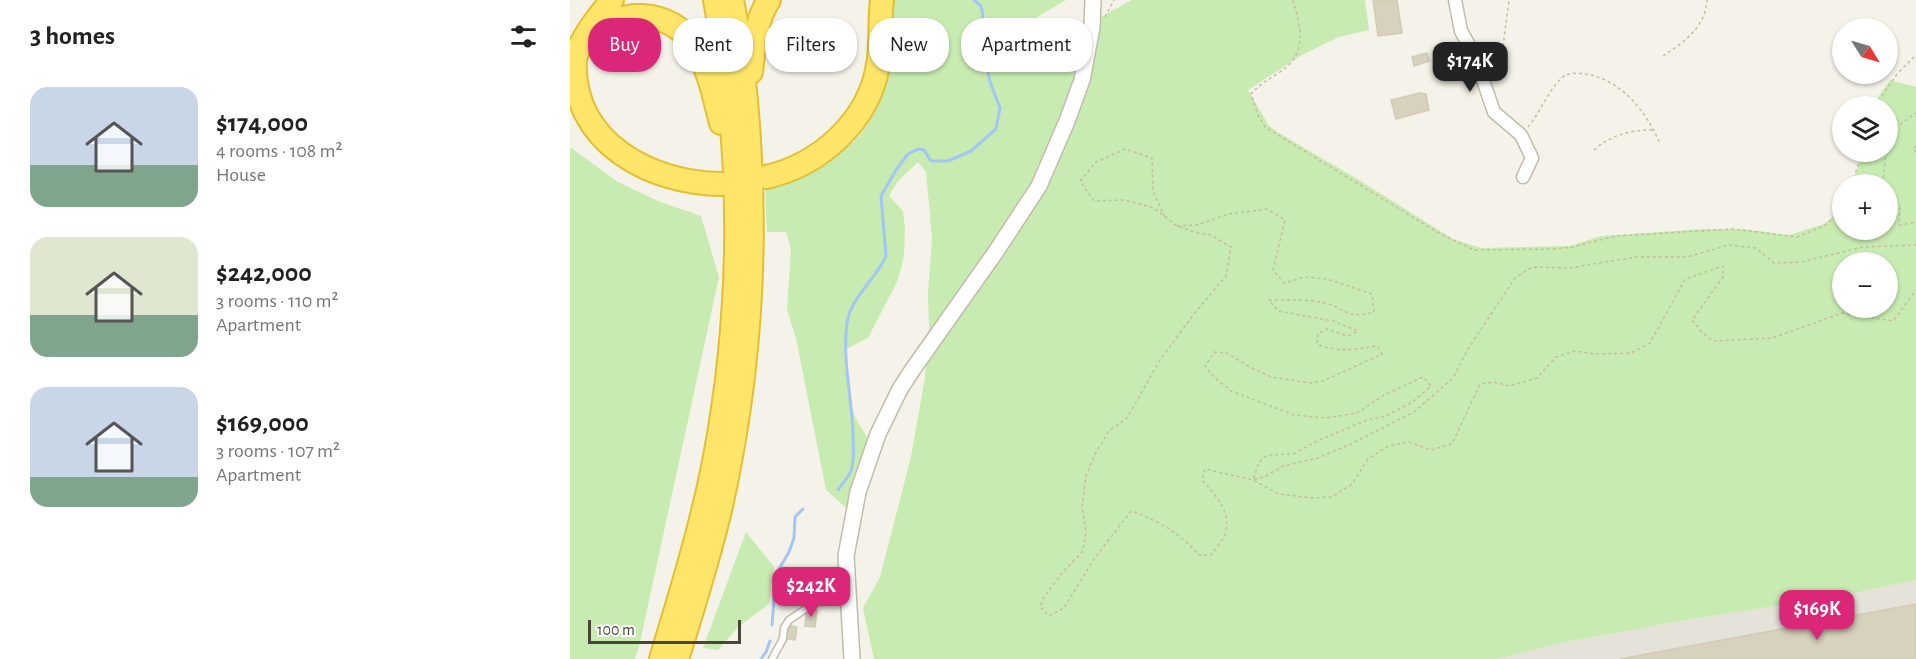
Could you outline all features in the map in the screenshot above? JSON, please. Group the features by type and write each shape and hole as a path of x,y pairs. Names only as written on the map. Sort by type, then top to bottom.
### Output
{"highway":[{"path":"612,0 596,21 575,57 571,74 570,90 573,105 588,133 614,156 643,170 690,183 728,182"},
{"path":"660,659 705,503 724,400 732,336 735,275 728,182 727,72 715,0"},
{"path":"677,659 703,574 720,506 740,399 748,340 753,230 746,104 732,0"},
{"path":"746,104 756,34 769,0"},
{"path":"766,177 799,167 815,158 847,129 858,114 874,83 878,68 881,36 878,5"},
{"path":"584,42 600,28 624,17 638,15 663,19 683,31 699,52 710,82 728,182"}],"street":[{"path":"852,659 846,556 858,492 878,434 906,379 1039,186 1082,80 1092,27 1093,0"},
{"path":"1455,0 1461,31 1474,54 1483,86 1494,112 1521,135 1532,158 1523,177"}],"lane":[{"path":"772,659 783,639 784,628 789,620 819,600 827,586 847,578"}],"path":[{"path":"1102,24 1114,0"},
{"path":"1293,0 1301,30 1295,60 1282,71 1260,83 1251,94 1257,115 1265,127 1437,232 1474,250 1554,249 1573,247 1615,236 1733,229 1797,237 1824,226 1832,220"},
{"path":"1483,86 1501,62 1509,0"},
{"path":"1663,56 1683,43 1698,28 1706,10 1707,0"},
{"path":"1882,96 1897,74 1916,55"},
{"path":"1521,135 1565,76 1578,73 1592,75 1608,82 1627,95 1654,130 1660,144"},
{"path":"1898,126 1916,113"},
{"path":"1594,150 1607,139 1629,132 1654,130"},
{"path":"1916,146 1913,148 1916,152"},
{"path":"1166,217 1154,192 1152,158 1125,150 1096,162 1080,181 1094,201 1124,201 1154,208 1177,226 1211,236 1232,247 1227,276 1194,314 1160,360 1127,418 1109,431 1095,454 1086,476 1082,507 1086,531 1083,551 1044,597 1040,607 1049,616 1064,608 1094,559 1131,511 1161,524 1185,539 1199,555 1211,555 1224,535 1226,513 1216,496 1202,480 1205,469 1253,480 1279,494 1313,498 1332,497 1352,484 1368,459 1388,447 1409,442 1431,450 1452,444 1480,384 1494,382 1509,386 1537,378 1556,357 1575,351 1594,354 1631,353 1650,343 1685,279 1723,266 1724,277 1692,320 1701,332 1713,341 1772,338 1842,313 1893,321 1916,290"},
{"path":"1898,208 1900,208 1899,225 1916,222"},
{"path":"1177,226 1197,225 1229,214 1267,210 1285,220 1273,270 1284,283 1305,277 1328,279 1372,294 1374,312 1361,316 1347,313 1325,303 1269,300 1278,311 1333,321 1358,331 1348,336 1327,329 1318,334 1317,344 1341,351 1377,346 1382,354 1323,381 1310,383 1271,377 1227,353 1215,352 1205,366 1231,391 1294,415 1326,418 1357,413 1384,395 1423,377 1431,386 1414,401 1386,416 1367,420 1319,440 1293,454 1267,455 1259,462 1253,480"},
{"path":"1253,480 1266,476 1283,466 1318,458 1414,412 1453,378 1468,349 1515,278 1532,267 1569,268 1636,257 1687,257 1729,246 1756,248 1774,262 1801,262 1863,247 1916,245"}],"shaded area":[{"path":"1916,580 1916,659 1498,659 1560,643 1844,595"}],"green space":[{"path":"892,0 1066,0 1035,18 961,18 961,72 1092,72 1092,22 1132,0 1365,0 1369,30 1339,37 1302,55 1248,90 1269,126 1279,133 1453,239 1481,248 1570,246 1601,236 1704,229 1742,229 1789,235 1824,224 1832,217 1832,240 1898,240 1898,174 1855,174 1860,162 1898,162 1898,96 1879,96 1887,84 1898,84 1898,82 1916,87 1916,580 1844,595 1560,643 1498,659 874,659 863,608 880,577 911,457 925,377 932,238 926,172 918,162 898,181 889,196 903,211 905,229 904,256 898,280 868,338 844,350 848,394 855,417 871,444 852,513 826,490 796,338 787,310 791,249 786,232 767,232 765,187 818,163 858,138 874,113 888,72 949,72 949,18 892,18"},
{"path":"570,147 618,182 658,201 701,216 719,277 635,659 570,659"},
{"path":"746,532 774,567 769,604 738,627 718,650 703,648"}],"building":[{"path":"1373,0 1397,0 1402,33 1378,36"},
{"path":"1427,53 1429,61 1414,66 1412,57"},
{"path":"1420,93 1426,94 1429,110 1396,119 1391,100"},
{"path":"788,584 810,588 809,599 786,595"},
{"path":"1916,604 1916,659 1620,659"},
{"path":"807,609 817,610 815,627 805,626"},
{"path":"787,625 797,627 795,640 785,638"}],"waterway":[{"path":"838,490 851,471 853,457 846,350 847,323 849,313 858,296 882,265 886,256 881,196 908,154 918,149 924,150 931,161 948,161 971,151 996,129 1000,108 990,82 981,37 983,15 981,6 974,0"},
{"path":"772,625 776,574 794,538 795,517 803,509"},
{"path":"761,659 770,641"}]}
